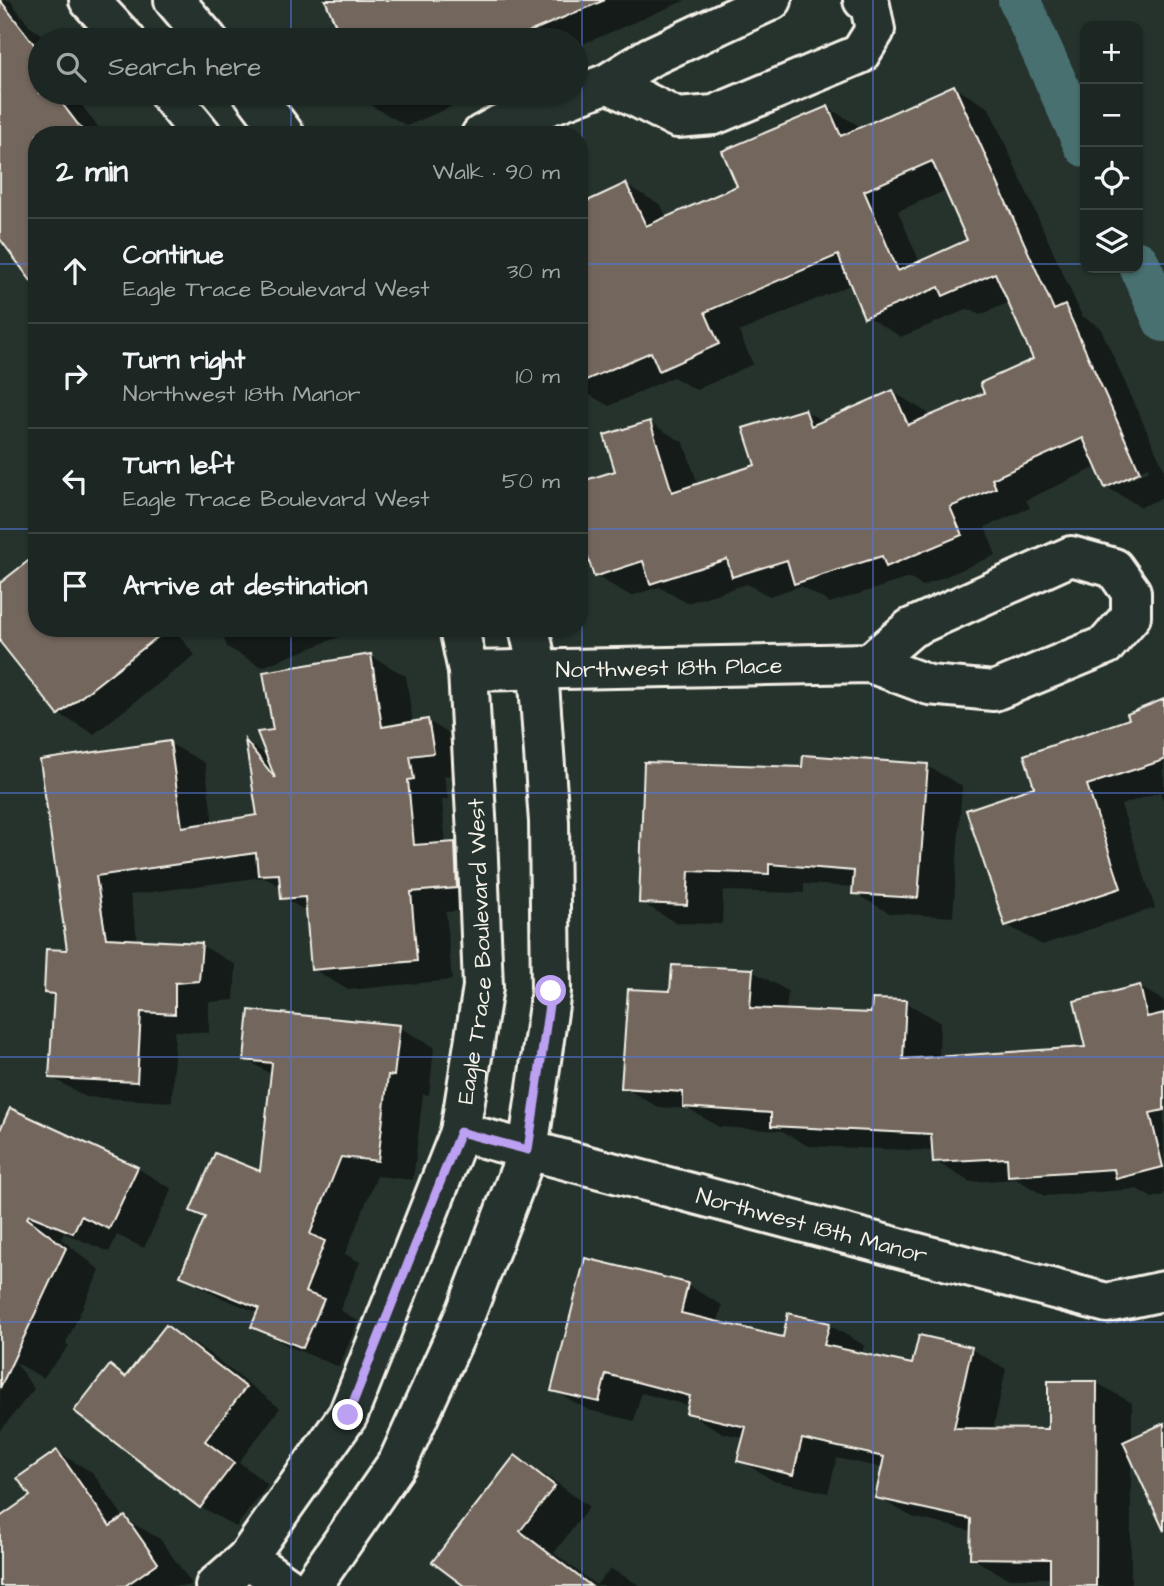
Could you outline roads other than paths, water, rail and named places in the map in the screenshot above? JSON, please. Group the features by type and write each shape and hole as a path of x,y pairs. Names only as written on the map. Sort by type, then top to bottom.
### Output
{"street":[{"path":"89,0 115,28"},
{"path":"174,0 198,28"},
{"path":"588,91 608,83 650,57 772,0"},
{"path":"608,83 677,118 714,115 860,54 874,30 870,5 863,0"},
{"path":"178,105 195,126"},
{"path":"262,105 278,126"},
{"path":"497,126 551,105"},
{"name":"Northwest 18th Place","path":"468,671 870,663 929,685 994,691 1106,645 1131,616 1131,592 1114,568 1071,556 911,628 870,663"},
{"name":"Eagle Trace Boulevard West","path":"215,1586 247,1558 348,1415 460,1132 483,987 468,671 461,637"},
{"path":"312,1586 398,1462 467,1310 528,1150 551,991 549,822 538,670 531,637"},
{"name":"Northwest 18th Manor","path":"460,1132 1107,1303 1164,1292"},
{"path":"247,1558 287,1586"}],"waterway":[{"path":"1019,0 1080,135"},
{"path":"1143,273 1164,321"}]}
